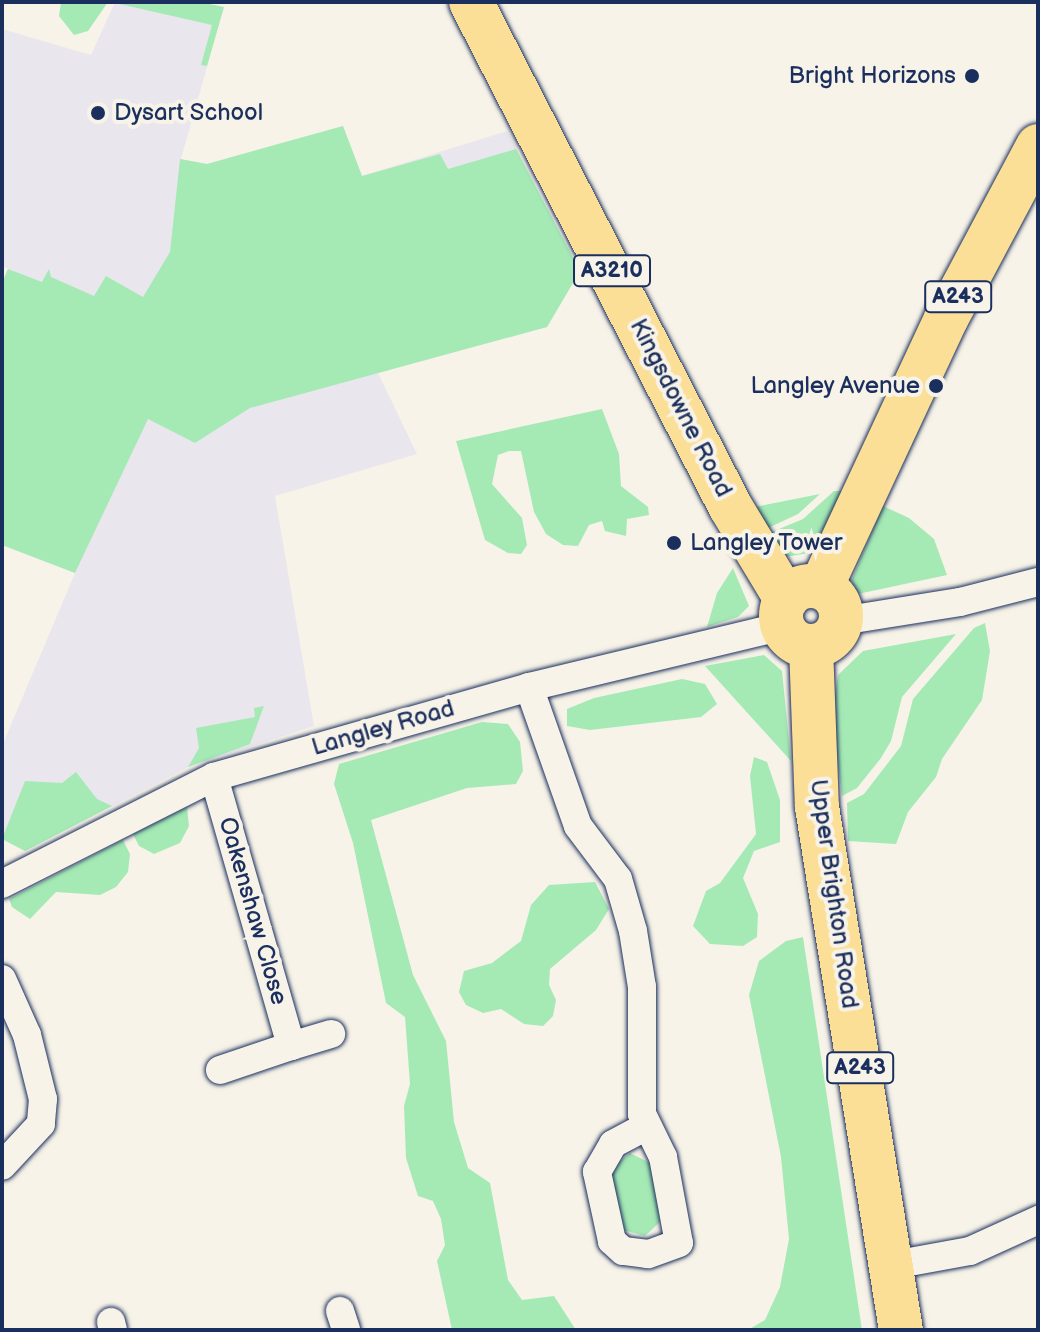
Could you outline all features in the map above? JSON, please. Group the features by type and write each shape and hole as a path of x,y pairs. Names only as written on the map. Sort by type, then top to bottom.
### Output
{"main road":[{"name":"Kingsdowne Road","path":"471,2 730,506 808,616"},
{"name":"Upper Brighton Road","path":"901,1330 893,1265 817,807 808,616 946,319 1038,146"}],"street":[{"path":"808,616 960,602 1038,582"},
{"name":"Langley Road","path":"2,884 214,777 529,687 808,616"},
{"path":"529,687 578,826 618,879 633,931 642,987 645,1127"},
{"name":"Oakenshaw Close","path":"214,777 291,1046"},
{"path":"2,979 27,1035 43,1099 41,1124 2,1166"},
{"path":"220,1070 331,1034"},
{"path":"893,1265 970,1251 1038,1220"}],"shaded area":[{"path":"115,2 224,7 181,159 207,164 343,126 362,176 507,131 580,271 547,327 377,371 417,454 275,496 314,726 188,767 25,851 2,839 2,746 75,573 2,545 2,283 8,269 2,266 2,29 91,55"}],"green space":[{"path":"61,2 108,2 88,31 74,35 59,16"},
{"path":"200,2 224,7 207,66 201,65 212,25 115,3"},
{"path":"343,126 362,176 440,154 448,169 516,149 580,271 547,327 250,408 195,443 148,419 75,573 2,545 2,283 8,269 42,282 49,269 51,277 94,296 106,276 143,297 170,252 180,159 207,164"},
{"path":"602,409 619,454 621,486 648,507 649,515 627,519 626,536 605,531 602,521 589,525 578,546 563,545 546,534 534,512 521,451 509,451 498,455 492,484 522,518 527,545 521,554 508,553 485,540 456,441"},
{"path":"834,491 842,491 809,553 785,557 767,534 803,519"},
{"path":"820,494 798,514 766,529 755,507"},
{"path":"883,506 909,518 934,539 947,575 853,595 852,579"},
{"path":"733,568 749,606 738,617 707,627 717,593"},
{"path":"985,623 990,651 982,700 942,759 936,777 908,812 896,844 848,841 847,803 864,794 901,746 913,699 974,628"},
{"path":"956,634 902,697 891,741 881,758 857,788 842,796 832,714 838,675 863,651"},
{"path":"764,655 782,671 791,761 705,666"},
{"path":"682,679 705,684 717,704 701,717 590,730 567,726 567,709 594,698"},
{"path":"264,706 250,744 188,767 199,748 196,728 255,717 254,708"},
{"path":"482,722 508,724 520,742 523,771 516,784 467,788 371,820 413,975 446,1041 454,1122 468,1168 490,1183 508,1280 522,1300 554,1296 576,1330 452,1330 437,1261 445,1245 441,1219 433,1201 418,1196 406,1158 404,1106 410,1084 405,1017 386,1003 353,843 334,784 339,764"},
{"path":"754,757 767,762 780,800 780,842 754,851 743,878 758,914 757,937 743,946 710,944 693,926 706,891 720,883 756,834 750,776"},
{"path":"76,772 97,799 112,806 25,851 2,839 25,781 62,783"},
{"path":"187,807 189,826 180,843 154,854 139,846 133,834"},
{"path":"123,840 130,854 128,872 116,887 100,895 56,892 30,919 12,907 9,899"},
{"path":"595,882 609,909 596,930 550,969 549,985 556,1000 553,1016 543,1026 524,1024 501,1009 483,1013 466,1005 459,992 464,971 492,963 521,941 531,905 549,885"},
{"path":"803,937 862,1330 748,1330 765,1320 780,1287 789,1239 781,1157 749,995 759,961 786,941"},
{"path":"630,1153 654,1165 663,1219 645,1236 623,1230 608,1182 612,1168"}],"place":[{"name":"Bright Horizons","path":"972,76"},
{"name":"Dysart School","path":"98,113"},
{"name":"Langley Avenue","path":"936,386"},
{"name":"Langley Tower","path":"674,543"}]}
